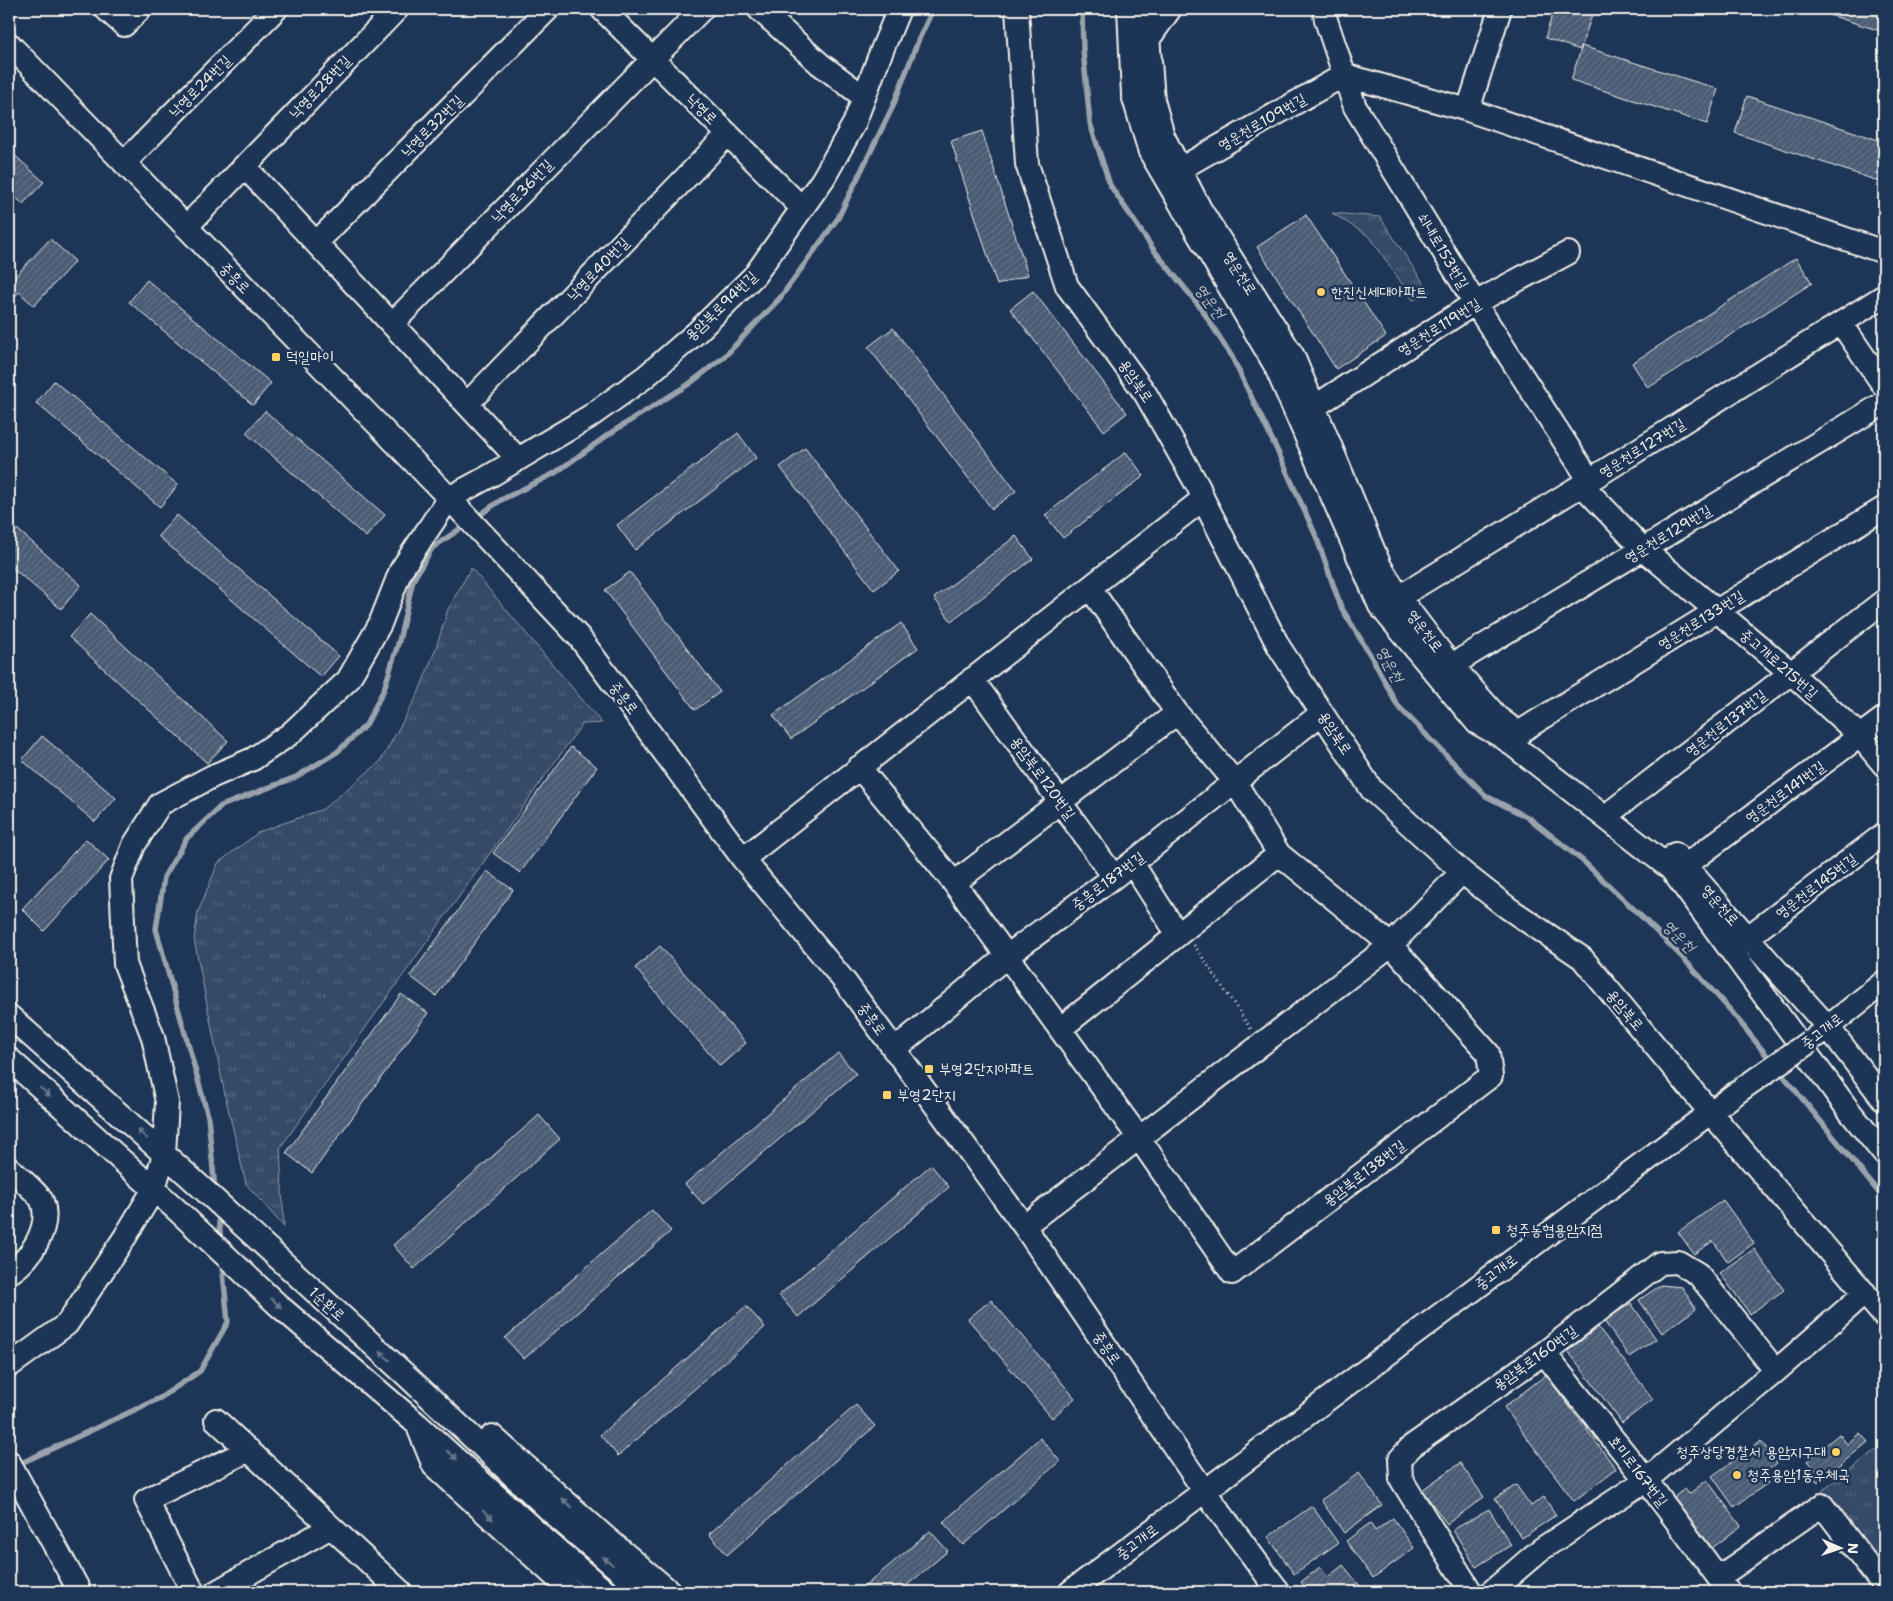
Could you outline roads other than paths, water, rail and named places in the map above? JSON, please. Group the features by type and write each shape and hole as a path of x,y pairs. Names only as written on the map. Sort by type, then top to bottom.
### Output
{"street":[{"path":"106,9 124,25 140,9"},
{"name":"낙영로24번길","path":"124,163 276,9"},
{"name":"낙영로28번길","path":"186,227 397,9"},
{"name":"낙영로32번길","path":"316,243 548,9"},
{"name":"낙영로","path":"602,9 802,208"},
{"name":"낙영로36번길","path":"387,318 702,9"},
{"path":"759,9 778,16 820,64 864,97"},
{"name":"용암북로94번길","path":"456,505 518,459 589,417 645,377 697,332 755,276 823,179 854,124 900,9"},
{"name":"용암북로","path":"1017,9 1027,164 1067,286 1145,393 1199,488 1279,647 1372,790 1462,872 1508,908 1582,958 1884,1316"},
{"path":"1129,9 1134,95 1150,152 1274,365 1380,606 1477,723 1504,738 1671,869 1850,1112 1884,1154"},
{"name":"영운천로","path":"1146,9 1152,100 1163,136 1200,209 1293,356 1380,566 1399,597 1452,665 1497,717 1678,856 1828,1027 1884,1100"},
{"path":"1148,40 1170,9"},
{"name":"쇠내로153번길","path":"1324,9 1355,107 1586,483"},
{"path":"1468,110 1500,9"},
{"name":"중흥로","path":"9,44 456,505 579,637 743,859 844,982 1024,1226 1205,1492"},
{"path":"1344,75 1468,110 1884,252"},
{"name":"영운천로109번길","path":"1180,169 1344,75"},
{"name":"낙영로40번길","path":"468,403 728,134"},
{"path":"244,166 468,403 518,459"},
{"name":"영운천로119번길","path":"1314,407 1475,303 1568,253"},
{"name":"영운천로127번길","path":"1399,597 1586,483 1884,296"},
{"path":"1841,323 1884,386"},
{"name":"영운천로129번길","path":"1452,665 1884,404"},
{"name":"중고개로215번길","path":"1586,483 1643,549 1791,673 1860,736 1884,765"},
{"path":"743,859 1203,499"},
{"path":"9,1366 67,1324 125,1237 154,1189 164,1154 167,1102 153,1038 125,964 121,879 134,845 160,804 212,776 253,759 290,734 348,680 380,624 400,570 456,505"},
{"name":"영운천로133번길","path":"1518,733 1884,508"},
{"name":"용암북로138번길","path":"1007,956 1139,1138 1232,1273 1491,1076 1488,1053 1391,945 1279,854 1235,782 1177,713 1090,588"},
{"name":"영운천로137번길","path":"1616,808 1884,601"},
{"name":"용암북로120번길","path":"972,679 1061,802 1123,870"},
{"path":"954,883 1177,713"},
{"name":"중흥로187번길","path":"894,1050 1007,956 1123,870 1322,713"},
{"name":"영운천로141번길","path":"1686,865 1884,718"},
{"path":"859,768 954,883 1007,956"},
{"name":"영운천로145번길","path":"1748,937 1884,834"},
{"path":"1060,1030 1279,854"},
{"path":"1123,870 1181,932"},
{"path":"1024,1226 1391,945 1462,872"},
{"name":"중고개로","path":"1070,1592 1710,1112 1809,1042 1884,982"},
{"name":"1순환로","path":"9,1016 191,1178 408,1377 560,1520 645,1592"},
{"path":"9,1059 154,1189 278,1305 417,1424 542,1538 606,1592"},
{"path":"9,1168 41,1200 45,1222 35,1247 9,1274"},
{"name":"용암북로160번길","path":"1471,1592 1400,1479 1400,1460 1412,1446 1544,1353 1660,1263 1678,1262 1698,1274 1776,1371"},
{"path":"1492,1592 1540,1550 1646,1480 1776,1371 1865,1293"},
{"name":"호미로167번길","path":"1544,1353 1646,1480 1724,1584"},
{"path":"408,1377 439,1388 604,1536 670,1592"},
{"path":"216,1420 400,1592"},
{"path":"417,1424 434,1466 572,1592"},
{"path":"193,1592 146,1500 249,1450"},
{"path":"9,1462 80,1592"},
{"path":"1205,1492 1279,1592"},
{"path":"1724,1584 1822,1505 1884,1586"},
{"path":"216,1592 331,1528"}],"waterway":[{"path":"474,519 501,500 555,473 612,432 689,384 724,357 780,298 838,218 893,106 918,41 933,9"},
{"name":"영운천","path":"1082,9 1083,50 1090,123 1110,185 1153,249 1201,308 1232,357 1316,536 1341,607 1374,661 1397,705 1486,796 1529,818 1583,861 1642,917 1683,958 1731,1011 1772,1062"},
{"path":"215,1190 208,1116 156,929 164,877 187,838 221,806 296,777 337,752 366,725 384,689 399,641 413,580 432,548 467,524"},
{"name":"영운천","path":"1778,1069 1884,1199"},
{"path":"218,1212 221,1243"},
{"path":"17,1465 160,1398 200,1371 228,1322 222,1262"}],"place":[{"name":"한진신세대아파트","path":"1321,292"},
{"name":"덕일마이","path":"276,357"},
{"name":"부영2단지아파트","path":"929,1069"},
{"name":"부영2단지","path":"887,1095"},
{"name":"청주농협용암지점","path":"1496,1230"},
{"name":"청주상당경찰서 용암지구대","path":"1836,1452"},
{"name":"청주용암1동우체국","path":"1737,1475"}]}
